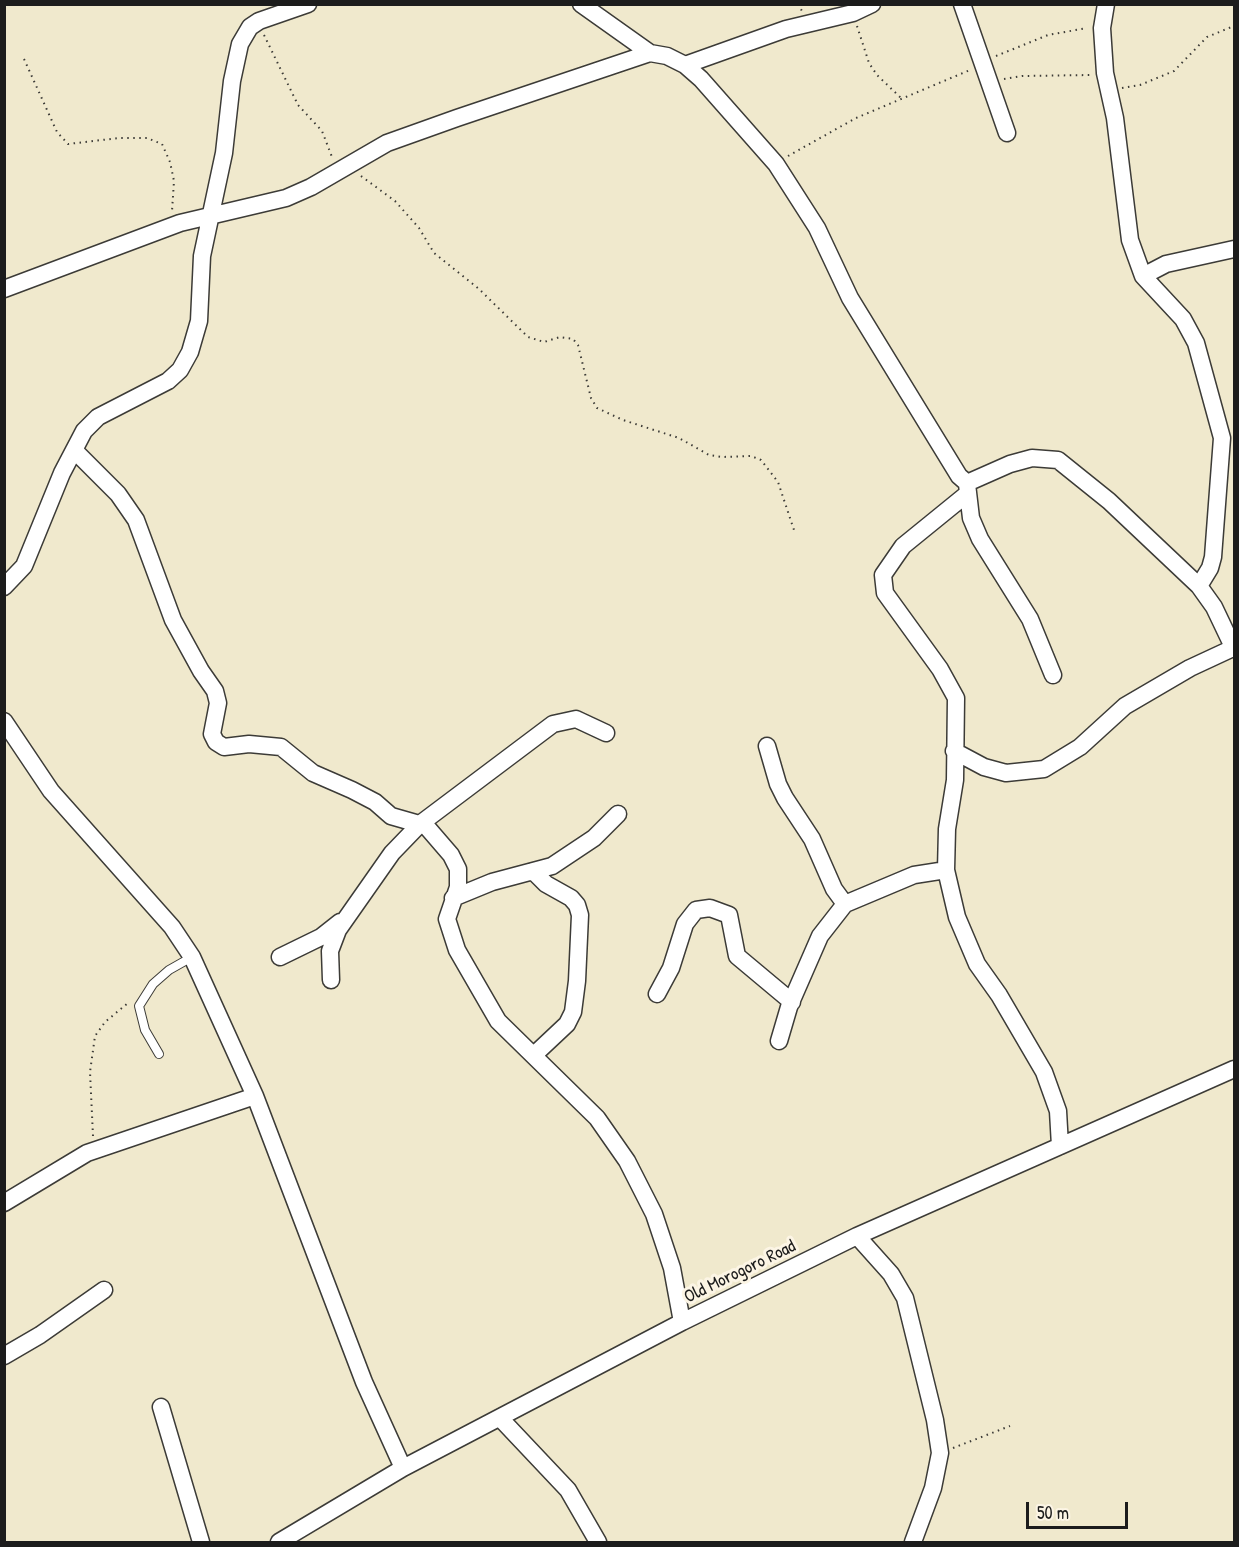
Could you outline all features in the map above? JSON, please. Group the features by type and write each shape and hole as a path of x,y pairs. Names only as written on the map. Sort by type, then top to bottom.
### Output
{"street":[{"path":"4,587 24,566 84,431 98,417 168,381 180,370 190,352 199,321 202,256 211,217 240,44 256,13 308,4"},
{"path":"582,4 650,53 667,56 685,65 701,79 776,164 816,228 850,298 967,489 971,518 980,539 1030,619 1053,675"},
{"path":"685,65 786,29 850,13 872,4"},
{"path":"962,4 1007,133"},
{"path":"1106,4 1102,28 1105,73 1130,240 1143,276 1184,319 1196,343 1222,438 1213,557 1210,568 1199,586"},
{"path":"4,289 180,223 286,198 387,143 650,53"},
{"path":"1143,276 1166,264 1234,249"},
{"path":"74,450 118,494 136,520 173,620 201,671 215,691 218,703 212,734 216,742 224,747 249,744 281,747 313,773 375,802 391,816 420,824 432,832 451,855 458,869 458,887 447,919 457,950 498,1021 597,1118 627,1161 654,1215 672,1268 682,1322"},
{"path":"954,751 984,767 1006,773 1044,769 1080,747 1125,706 1180,674 1234,648 1214,607 1199,586 1116,507 1058,460 1032,458 1010,464 967,489 903,546 883,575 885,593 896,611 952,687 957,711 954,751 955,780 947,829 946,870 957,917 970,949 1044,1072 1058,1112 1060,1146"},
{"path":"331,980 332,942 345,918 392,853 420,824 553,724 576,719 606,733"},
{"path":"4,722 51,791 172,927 192,957 255,1096 364,1382 403,1468"},
{"path":"767,746 778,784 812,839 834,889 845,904"},
{"path":"453,898 492,882 552,866 594,838 618,814"},
{"path":"779,1041 792,1002 820,936 845,904 914,875 946,870"},
{"path":"533,871 546,884 571,898 577,905 580,915 573,1012 567,1024 534,1055"},
{"path":"657,994 671,968 685,924 696,910 710,908 729,915 737,956 792,1002"},
{"path":"280,957 321,937 345,918"},
{"name":"Old Morogoro Road","path":"279,1542 403,1468 682,1322 857,1236 1234,1069"},
{"path":"4,1203 93,1151 255,1096"},
{"path":"857,1236 891,1274 905,1298 935,1420 940,1453 933,1488 913,1542"},
{"path":"4,1356 40,1335 104,1290"},
{"path":"161,1407 201,1542"},
{"path":"500,1418 568,1490 598,1542"}],"lane":[{"path":"159,1054 144,1030 139,1006 153,984 169,970 192,957"}],"path":[{"path":"256,13 298,105 322,130 330,155 395,201 419,228 434,253 479,289 528,337 544,342 560,337 573,339 578,345 591,398 597,408 679,438 709,455 722,458 751,456 761,460 781,489 795,533"},
{"path":"850,13 859,30 869,63 877,75 902,98"},
{"path":"1109,91 1140,85 1167,75 1183,63 1207,38 1234,26"},
{"path":"776,164 823,135 902,98 943,83 982,62 1048,35 1074,29 1102,28"},
{"path":"24,59 57,132 68,144 147,138 162,144 170,162 174,180 172,211 180,223"},
{"path":"989,82 1022,76 1105,73"},
{"path":"93,1151 90,1072 95,1036 105,1023 129,1003"},
{"path":"940,1453 1010,1426"}]}
